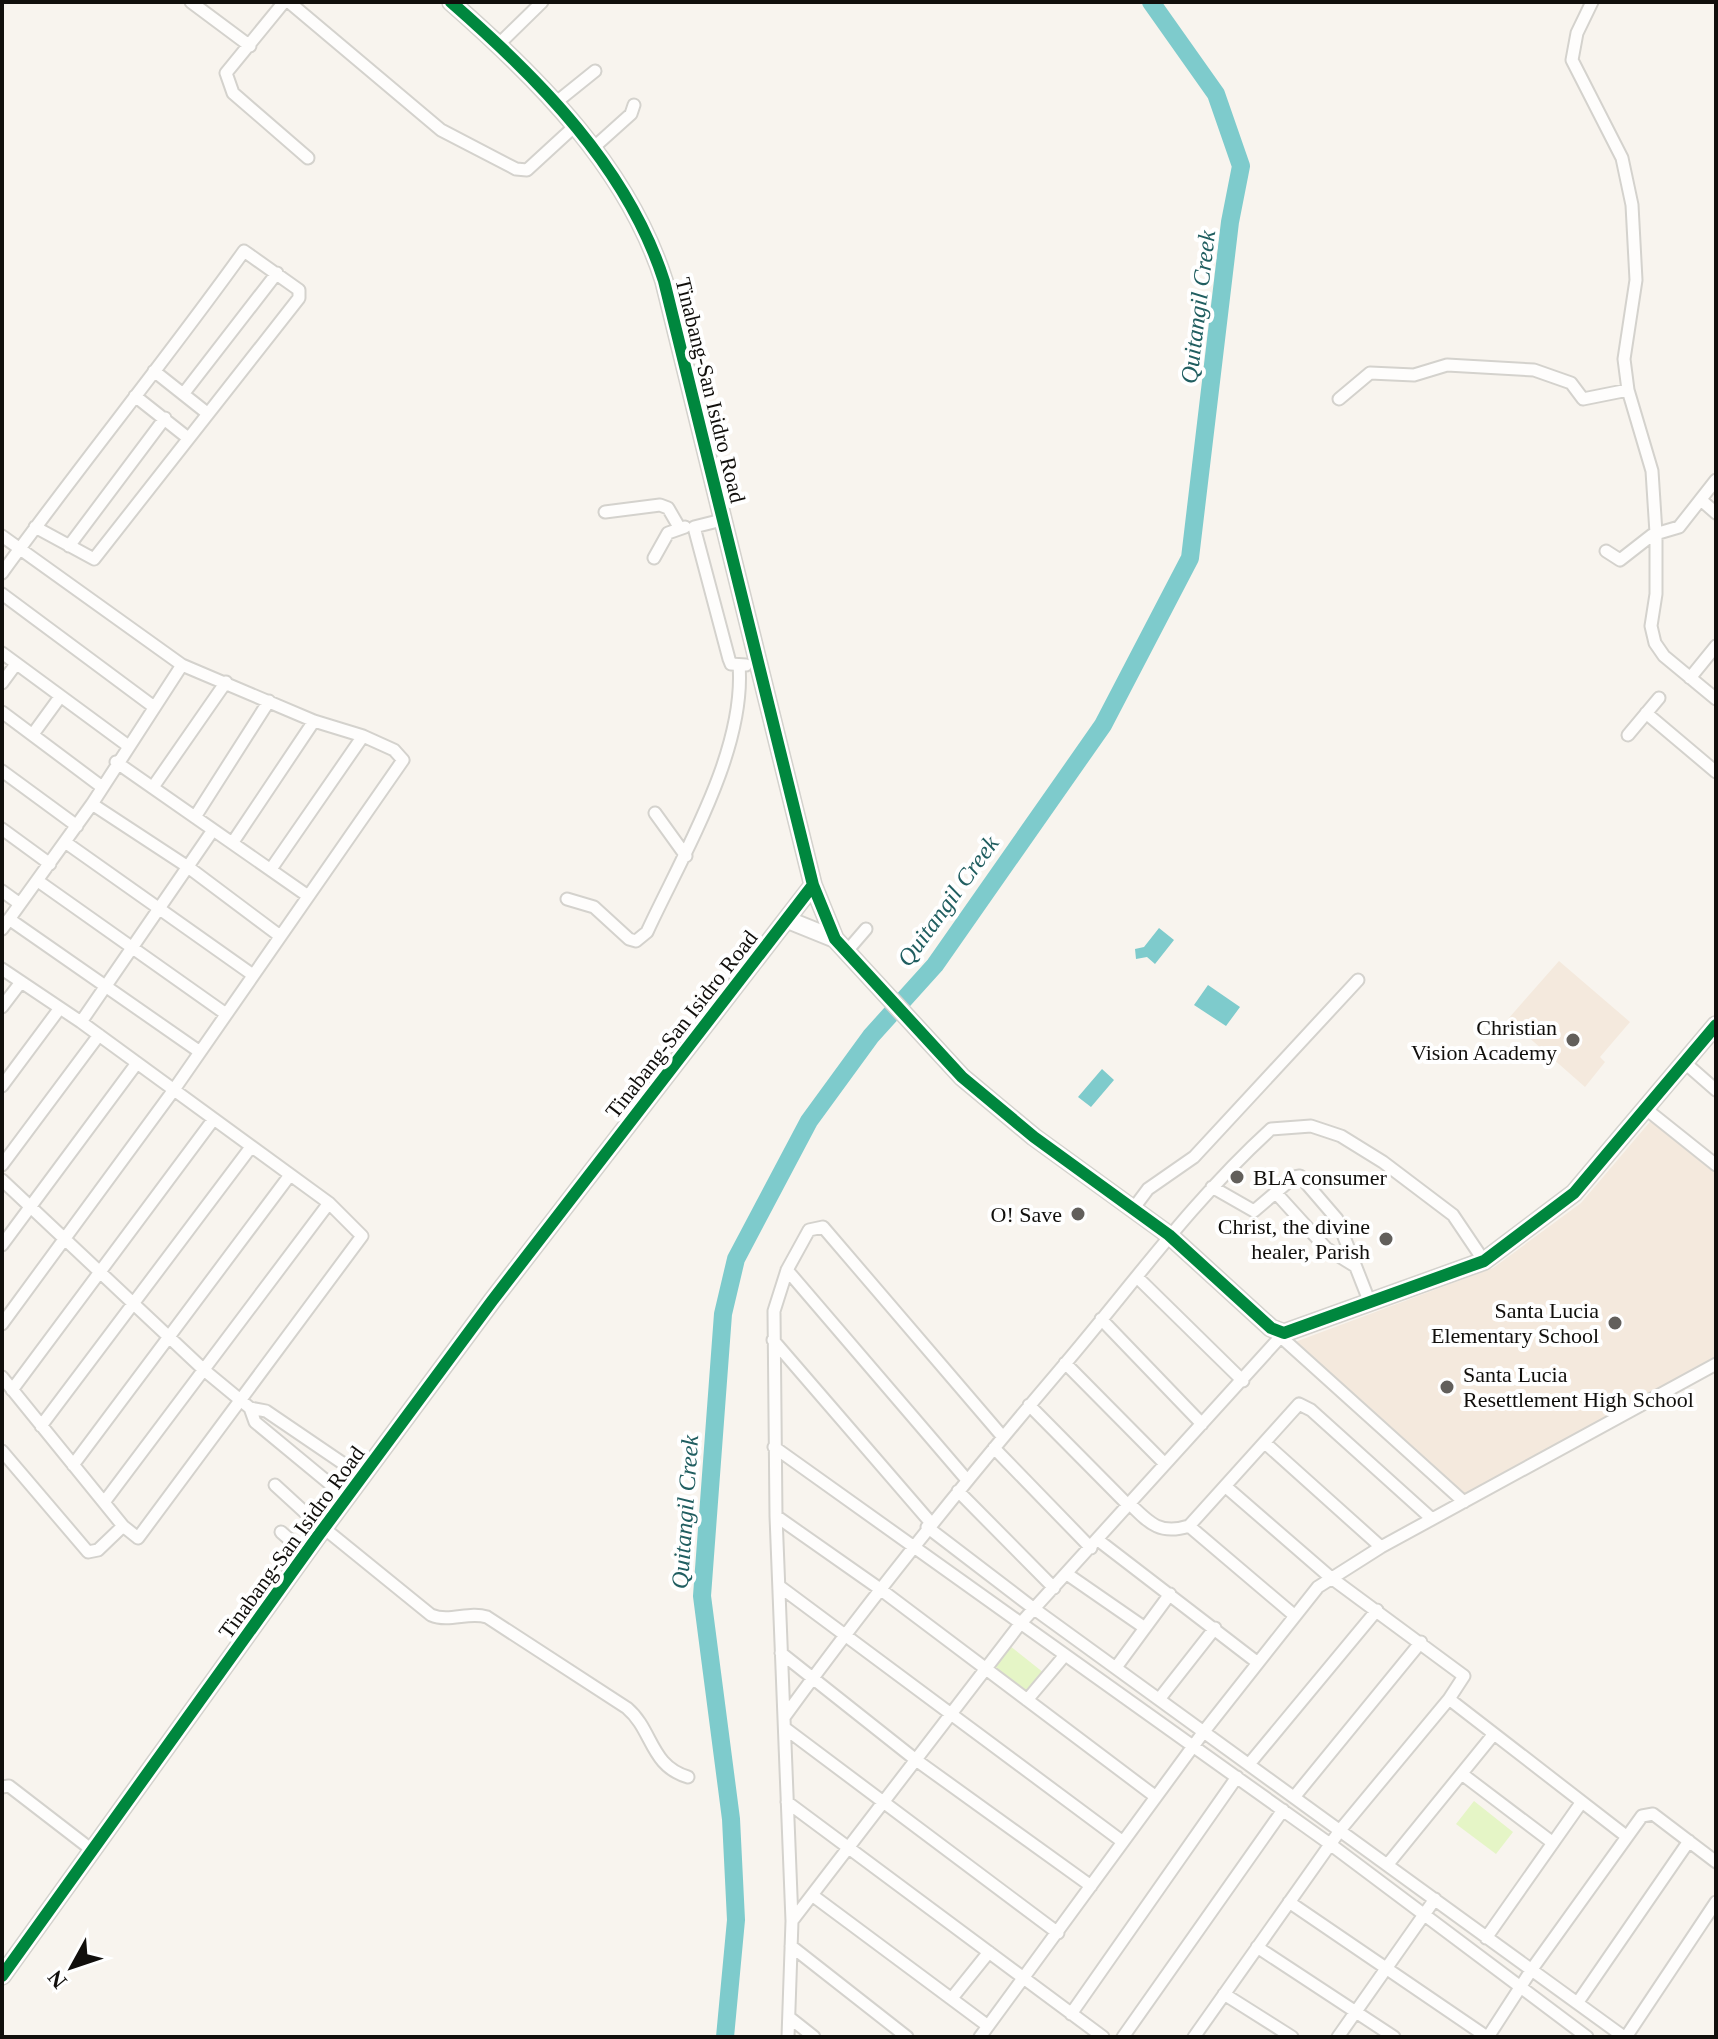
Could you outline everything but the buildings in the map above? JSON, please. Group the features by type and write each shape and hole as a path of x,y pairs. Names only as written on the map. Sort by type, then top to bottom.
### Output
{"street":[{"path":"191,2 250,46"},
{"path":"308,158 230,89 226,73 287,2 441,130 516,169 527,170 576,125"},
{"name":"Tinabang-San Isidro Road","path":"2,1976 322,1532 540,1237 813,885 664,281 651,241 624,192 576,125 451,2"},
{"path":"498,45 542,2"},
{"path":"1592,2 1577,33 1572,60 1618,148 1632,205 1636,280 1625,345 1628,390 1652,471 1656,594 1651,626 1655,643 1664,656 1716,699"},
{"path":"554,104 595,71"},
{"path":"592,149 631,114 634,105"},
{"path":"2,573 35,527 244,251 299,290 299,298 94,559 35,527"},
{"path":"184,393 277,273"},
{"path":"1339,399 1370,373 1414,375 1447,365 1549,374 1571,383 1583,399 1628,390"},
{"path":"154,371 207,413"},
{"path":"135,396 188,438"},
{"path":"69,546 165,418"},
{"path":"1606,551 1620,560 1656,533 1679,527 1716,480"},
{"path":"1701,500 1716,513"},
{"path":"605,512 660,505 668,508 679,527"},
{"path":"654,558 668,533 679,527 694,527 722,520"},
{"path":"694,527 729,659 739,665 758,663"},
{"path":"2,536 182,665 314,721 363,736 399,753 402,764 173,1091 2,1324"},
{"path":"2,594 154,707"},
{"path":"1690,678 1716,646"},
{"path":"2,653 127,745"},
{"path":"2,683 16,664"},
{"path":"182,665 77,826 5,924 107,984 200,1052"},
{"path":"567,899 594,907 623,935 636,941 647,932 686,856 736,714 741,690 739,665"},
{"path":"153,787 226,682"},
{"path":"33,734 60,697"},
{"path":"1628,735 1659,698"},
{"path":"195,817 269,701"},
{"path":"2,712 102,787"},
{"path":"1646,713 1716,772"},
{"path":"233,842 314,721"},
{"path":"271,869 363,736"},
{"path":"116,762 308,896"},
{"path":"2,771 77,826"},
{"path":"92,804 188,867 280,936"},
{"path":"655,813 686,856"},
{"path":"2,829 50,864"},
{"path":"81,1022 213,830"},
{"path":"65,842 253,975"},
{"path":"38,881 226,1014"},
{"path":"813,885 841,945 878,989 974,1087 1034,1137 1169,1235 1464,1502"},
{"path":"2,891 20,904"},
{"path":"788,920 841,945"},
{"path":"841,945 866,929"},
{"path":"2,969 81,1022 329,1203 360,1230 361,1240 140,1537 133,1538 2,1377"},
{"path":"1133,1209 1148,1189 1194,1157 1358,980"},
{"path":"2,1007 21,982"},
{"path":"2,1086 60,1008"},
{"path":"792,1921 1033,1608 1130,1506 1283,1335 1484,1261 1574,1193 1716,1025"},
{"path":"2,1165 99,1035"},
{"path":"1684,1062 1716,1090"},
{"path":"2,1245 137,1063"},
{"path":"1646,1109 1716,1165"},
{"path":"12,1390 213,1120"},
{"path":"785,1716 914,1544 1002,1436 1169,1235 1271,1129 1311,1126 1341,1136 1436,1199 1453,1215 1484,1261"},
{"path":"41,1426 251,1147"},
{"path":"73,1465 290,1175"},
{"path":"1212,1187 1254,1211 1300,1176 1337,1219 1370,1303"},
{"path":"2,1180 239,1401 250,1408 266,1411 363,1477"},
{"path":"1276,1193 1326,1248 1356,1267"},
{"path":"105,1501 329,1203"},
{"path":"788,2037 792,1921 776,1516 773,1340 774,1311 787,1270 809,1230 823,1227 1002,1436"},
{"path":"787,1270 967,1480"},
{"path":"1137,1277 1243,1381"},
{"path":"1101,1319 1202,1424"},
{"path":"773,1340 929,1525 1033,1608 1625,2037 1716,1902"},
{"path":"1065,1363 1165,1464"},
{"path":"980,2037 1205,1730 1295,1616 1330,1577 1716,1364"},
{"path":"1029,1405 1156,1528 1174,1530 1189,1526 1299,1404 1306,1406 1432,1519"},
{"path":"250,1408 255,1422 347,1498"},
{"path":"1265,1443 1381,1547"},
{"path":"774,1447 1194,1745 1587,2037"},
{"path":"994,1448 1095,1544 1170,1594 1258,1663"},
{"path":"2,1451 88,1552 98,1550 123,1526"},
{"path":"275,1485 322,1532 431,1615 450,1619 479,1614 487,1617 627,1708 637,1717 659,1761 672,1772 688,1777"},
{"path":"1195,2036 1341,1829 1449,1699 1464,1676 1330,1577 1225,1486"},
{"path":"958,1491 1054,1588"},
{"path":"776,1516 880,1589 1156,1797"},
{"path":"1189,1526 1295,1616"},
{"path":"281,1532 306,1554"},
{"path":"1067,1574 1145,1628"},
{"path":"779,1586 1123,1842"},
{"path":"1117,1666 1170,1594"},
{"path":"1250,1763 1377,1610"},
{"path":"1160,1698 1215,1628"},
{"path":"1295,1796 1421,1642"},
{"path":"781,1653 916,1760 1091,1886"},
{"path":"1027,1700 1065,1655"},
{"path":"1449,1699 1626,1836"},
{"path":"786,1729 1058,1933"},
{"path":"1388,1864 1493,1735"},
{"path":"1462,1774 1553,1843"},
{"path":"1071,2014 1237,1777"},
{"path":"2,1787 9,1786 92,1850"},
{"path":"787,1802 1103,2037"},
{"path":"1486,1938 1581,1803"},
{"path":"1123,2037 1283,1810"},
{"path":"1289,1902 1488,2037 1532,1969 1638,1820 1648,1814 1716,1862"},
{"path":"1578,2002 1689,1841"},
{"path":"812,1895 988,2026"},
{"path":"1338,2037 1435,1899"},
{"path":"791,1946 907,2037"},
{"path":"1257,1947 1394,2037"},
{"path":"952,1998 989,1952"},
{"path":"1224,1994 1292,2037"},
{"path":"790,2018 814,2037"},
{"path":"1562,2037 1570,2025"}],"shaded area":[{"name":"Christian Vision Academy","path":"1559,961 1630,1022 1600,1057 1605,1062 1585,1087 1508,1019"},
{"path":"1654,1117 1716,1169 1716,1359 1464,1497 1295,1342 1493,1268 1581,1203"}],"green space":[{"path":"1010,1646 1044,1673 1028,1693 994,1666"},
{"path":"1474,1801 1513,1832 1496,1854 1456,1824"}],"water":[{"path":"1159,928 1174,940 1155,964 1147,957 1136,959 1135,949 1144,947"},
{"path":"1208,985 1240,1007 1226,1026 1194,1005"},
{"path":"1102,1069 1114,1080 1091,1107 1078,1097"}],"waterway":[{"name":"Quitangil Creek","path":"725,2037 736,1920 731,1819 702,1596 723,1314 736,1259 809,1121 871,1036 935,965 1103,725 1190,558 1230,222 1241,166 1216,94 1151,2"}],"cycle path":[{"path":"2,1976 318,1536 492,1301 813,885 664,281 648,240 604,163 577,128 548,94 451,2"},
{"path":"813,885 835,939 962,1077 1034,1137 1169,1235 1271,1328 1284,1333 1484,1261 1574,1193 1716,1025"}],"place":[{"name":"Christian Vision Academy","path":"1573,1040"},
{"name":"BLA consumer","path":"1237,1177"},
{"name":"O! Save","path":"1078,1214"},
{"name":"Christ, the divine healer, Parish","path":"1386,1239"},
{"name":"Santa Lucia Elementary School","path":"1615,1323"},
{"name":"Santa Lucia Resettlement High School","path":"1447,1387"}]}
